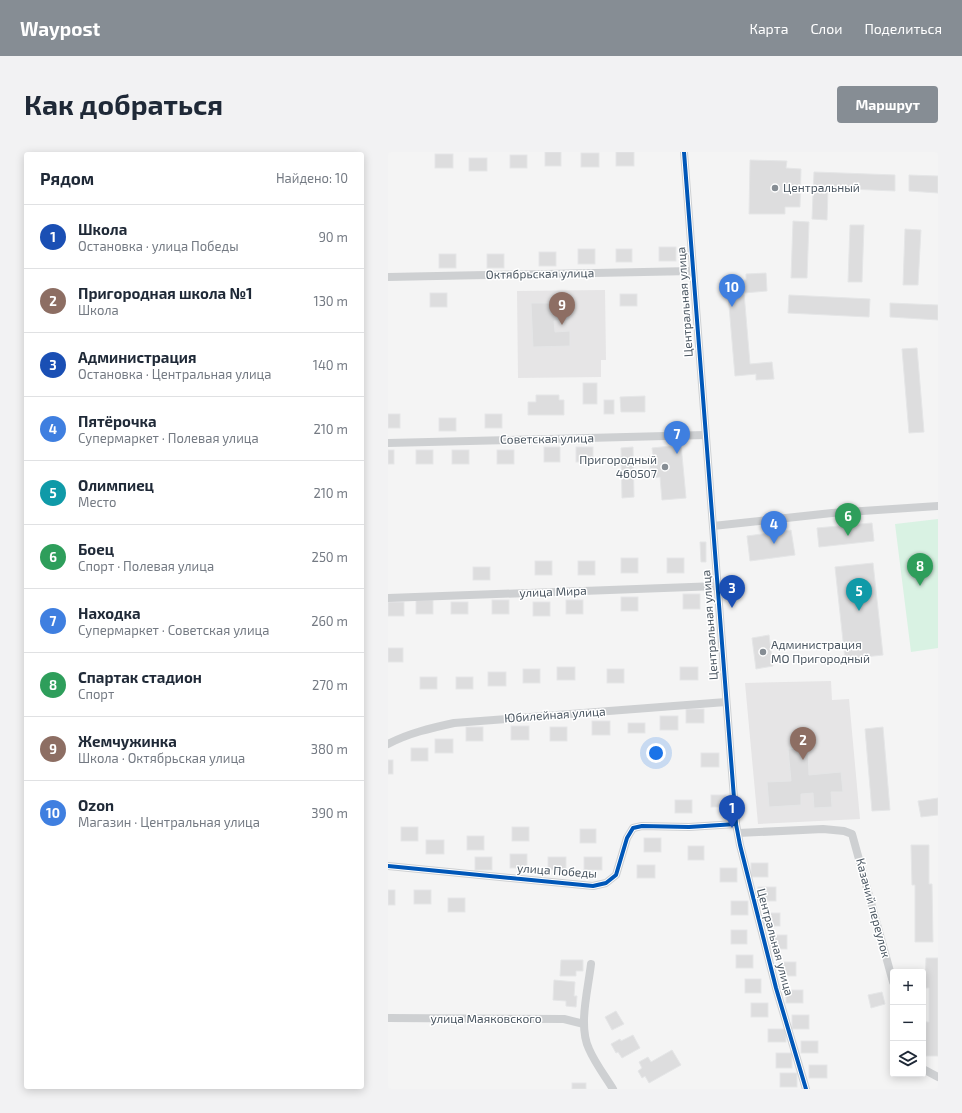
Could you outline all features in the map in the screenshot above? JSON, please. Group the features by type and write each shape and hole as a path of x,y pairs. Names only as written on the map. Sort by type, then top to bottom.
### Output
{"street":[{"name":"Центральная улица","path":"684,152 736,824 776,988 806,1089"},
{"name":"Октябрьская улица","path":"388,277 693,271"},
{"name":"Советская улица","path":"388,443 705,435"},
{"path":"712,526 832,513 938,506"},
{"name":"улица Мира","path":"388,598 718,586"},
{"name":"Юбилейная улица","path":"388,744 417,732 454,723 726,702"},
{"name":"улица Победы","path":"388,866 593,886 606,883 616,875 627,838 633,828 642,826 689,827 736,824"},
{"name":"Казачий переулок","path":"738,833 823,829 844,831 852,834 890,971"},
{"path":"591,964 584,1024 585,1036 589,1049 613,1089"},
{"name":"улица Маяковского","path":"388,1018 564,1019 584,1024"},
{"path":"926,1071 938,1077"}],"shaded area":[{"path":"605,290 606,360 601,360 601,377 518,378 517,291"},
{"path":"831,681 832,700 849,699 860,819 758,824 745,683"}],"green space":[{"path":"938,519 938,648 911,652 895,524"}],"building":[{"path":"545,152 561,152 561,166 545,166"},
{"path":"616,152 634,152 634,166 616,166"},
{"path":"581,153 599,153 599,167 581,167"},
{"path":"435,154 453,154 453,168 435,168"},
{"path":"510,155 527,155 527,168 510,168"},
{"path":"469,158 487,158 487,171 469,171"},
{"name":"Центральный","path":"750,160 787,161 786,168 801,169 800,207 785,207 785,214 749,214"},
{"path":"814,172 895,175 895,191 828,188 827,220 812,219"},
{"path":"909,175 938,176 938,193 909,191"},
{"path":"793,221 809,222 807,278 791,278"},
{"path":"850,225 864,225 862,282 848,282"},
{"path":"905,229 921,230 918,285 903,285"},
{"path":"659,247 676,247 676,261 659,261"},
{"path":"578,249 595,249 595,264 578,264"},
{"path":"616,249 632,249 632,262 616,262"},
{"path":"539,252 556,252 556,266 539,266"},
{"path":"439,254 456,254 456,268 439,268"},
{"path":"487,254 504,254 504,268 487,268"},
{"path":"766,273 767,291 744,293 750,364 772,362 774,379 756,380 756,374 735,376 727,282 746,280 746,274"},
{"path":"430,293 447,293 447,307 430,307"},
{"path":"620,294 637,294 637,306 620,306"},
{"path":"789,295 870,299 869,317 788,313"},
{"path":"531,303 552,303 552,307 570,306 570,320 554,321 555,332 570,331 570,346 533,347"},
{"path":"890,303 938,305 938,320 890,317"},
{"path":"917,348 924,432 909,433 902,349"},
{"path":"583,383 597,383 597,404 583,404"},
{"path":"536,395 559,395 559,400 564,400 564,415 528,415 528,402 536,402"},
{"path":"645,396 645,412 621,412 620,397"},
{"path":"604,400 614,400 614,414 604,414"},
{"path":"388,414 400,414 400,428 388,428"},
{"path":"485,414 502,414 502,428 485,428"},
{"path":"439,418 456,418 456,431 439,431"},
{"path":"681,445 686,498 662,500 660,477 651,478 649,456 653,455 652,448"},
{"path":"544,447 560,447 560,462 544,462"},
{"path":"576,447 593,447 593,462 576,462"},
{"path":"633,447 634,497 622,498 621,448"},
{"path":"388,450 394,450 394,464 388,464"},
{"path":"416,450 433,450 433,464 416,464"},
{"path":"452,450 469,450 469,464 452,464"},
{"path":"497,450 514,450 514,464 497,464"},
{"path":"872,523 874,541 819,547 817,528"},
{"path":"791,530 795,555 750,561 747,536"},
{"path":"700,542 706,542 706,562 701,562"},
{"path":"621,558 638,558 638,573 621,573"},
{"path":"667,558 684,558 684,573 667,573"},
{"path":"535,561 552,561 552,575 535,575"},
{"path":"578,561 595,561 595,575 578,575"},
{"path":"873,563 883,655 845,659 835,567"},
{"path":"473,567 490,567 490,580 473,580"},
{"path":"683,594 700,594 700,609 683,609"},
{"path":"621,597 638,597 638,611 621,611"},
{"path":"416,600 433,600 433,614 416,614"},
{"path":"492,600 509,600 509,614 492,614"},
{"path":"566,600 583,600 583,614 566,614"},
{"path":"388,602 404,602 404,616 388,616"},
{"path":"451,602 468,602 468,614 451,614"},
{"path":"533,602 550,602 550,616 533,616"},
{"name":"Администрация МО Пригородный","path":"769,635 773,666 756,669 752,638"},
{"path":"388,648 403,648 403,662 388,662"},
{"path":"557,667 575,667 575,680 557,680"},
{"path":"680,667 698,667 698,680 680,680"},
{"path":"523,669 540,669 540,683 523,683"},
{"path":"607,669 624,669 624,683 607,683"},
{"path":"488,672 506,672 506,686 488,686"},
{"path":"420,677 437,677 437,689 420,689"},
{"path":"456,677 473,677 473,689 456,689"},
{"path":"686,709 704,709 704,723 686,723"},
{"path":"660,716 678,716 678,730 660,730"},
{"path":"592,721 610,721 610,735 592,735"},
{"path":"628,723 645,723 645,733 628,733"},
{"path":"511,726 529,726 529,740 511,740"},
{"path":"466,727 483,727 483,741 466,741"},
{"path":"550,727 567,727 567,741 550,741"},
{"path":"883,727 890,810 872,811 865,729"},
{"path":"435,739 453,739 453,753 435,753"},
{"path":"808,747 809,775 841,772 843,792 831,792 832,807 814,808 813,793 801,794 801,805 769,807 767,782 791,781 788,749"},
{"path":"411,748 428,748 428,761 411,761"},
{"path":"701,753 719,753 719,767 701,767"},
{"path":"388,760 393,760 393,774 388,774"},
{"path":"711,795 726,795 726,807 711,807"},
{"path":"938,798 938,815 921,817 918,801"},
{"path":"675,800 692,800 692,813 675,813"},
{"path":"401,827 418,827 418,841 401,841"},
{"path":"512,827 529,827 529,841 512,841"},
{"path":"580,829 596,829 596,843 580,843"},
{"path":"467,836 484,836 484,850 467,850"},
{"path":"644,838 661,838 661,852 644,852"},
{"path":"426,840 444,840 444,854 426,854"},
{"path":"911,845 929,845 929,884 932,884 933,942 915,942 915,885 912,885"},
{"path":"688,846 704,846 704,860 688,860"},
{"path":"510,854 527,854 527,868 510,868"},
{"path":"475,857 492,857 492,870 475,870"},
{"path":"548,857 566,857 566,870 548,870"},
{"path":"584,857 602,857 602,870 584,870"},
{"path":"751,863 768,863 768,877 751,877"},
{"path":"637,865 655,865 655,878 637,878"},
{"path":"720,868 737,868 737,882 720,882"},
{"path":"758,887 776,887 776,901 758,901"},
{"path":"388,890 395,890 395,905 388,905"},
{"path":"414,890 431,890 431,904 414,904"},
{"path":"448,898 465,898 465,912 448,912"},
{"path":"731,901 748,901 748,915 731,915"},
{"path":"763,913 780,913 780,926 763,926"},
{"path":"731,930 747,930 747,944 731,944"},
{"path":"770,935 787,935 787,949 770,949"},
{"path":"736,955 753,955 753,968 736,968"},
{"path":"926,958 938,958 938,1056 926,1056 926,1022 929,1022 929,988 926,988"},
{"path":"561,960 583,960 583,971 576,971 576,976 560,976"},
{"path":"779,962 796,962 796,976 779,976"},
{"path":"745,979 761,979 761,993 745,993"},
{"path":"554,980 575,982 574,996 577,996 576,1007 566,1006 566,1001 553,1000"},
{"path":"786,990 803,990 803,1003 786,1003"},
{"path":"882,992 885,1004 871,1008 868,995"},
{"path":"751,1003 768,1003 768,1017 751,1017"},
{"path":"616,1011 624,1024 612,1030 605,1017"},
{"path":"792,1015 809,1015 809,1029 792,1029"},
{"path":"768,1029 786,1029 786,1042 768,1042"},
{"path":"633,1035 640,1048 622,1058 618,1052 616,1053 611,1044 620,1039 621,1041"},
{"path":"801,1041 818,1041 818,1053 801,1053"},
{"path":"672,1050 681,1065 649,1083 645,1076 642,1078 638,1071 642,1068 639,1062 648,1057 651,1062"},
{"path":"776,1053 792,1053 792,1068 776,1068"},
{"path":"809,1065 827,1065 827,1078 809,1078"},
{"path":"780,1073 797,1073 797,1087 780,1087"},
{"path":"572,1083 586,1083 586,1089 572,1089"}],"cycle path":[{"path":"684,152 736,824 776,988 806,1089"},
{"path":"388,866 593,886 606,883 616,875 627,838 633,828 642,826 689,827 736,824"}],"place":[{"name":"Центральный","path":"775,188"},
{"name":"Ozon","path":"732,307"},
{"name":"Жемчужинка","path":"562,325"},
{"name":"Находка","path":"677,454"},
{"name":"Пригородный 460507","path":"665,467"},
{"name":"Боец","path":"848,536"},
{"name":"Пятёрочка","path":"774,544"},
{"name":"Спартак стадион","path":"920,586"},
{"name":"Администрация","path":"732,608"},
{"name":"Олимпиец","path":"859,611"},
{"name":"Администрация МО Пригородный","path":"763,652"},
{"name":"Пригородная школа №1","path":"803,760"},
{"name":"Школа","path":"732,828"}]}
